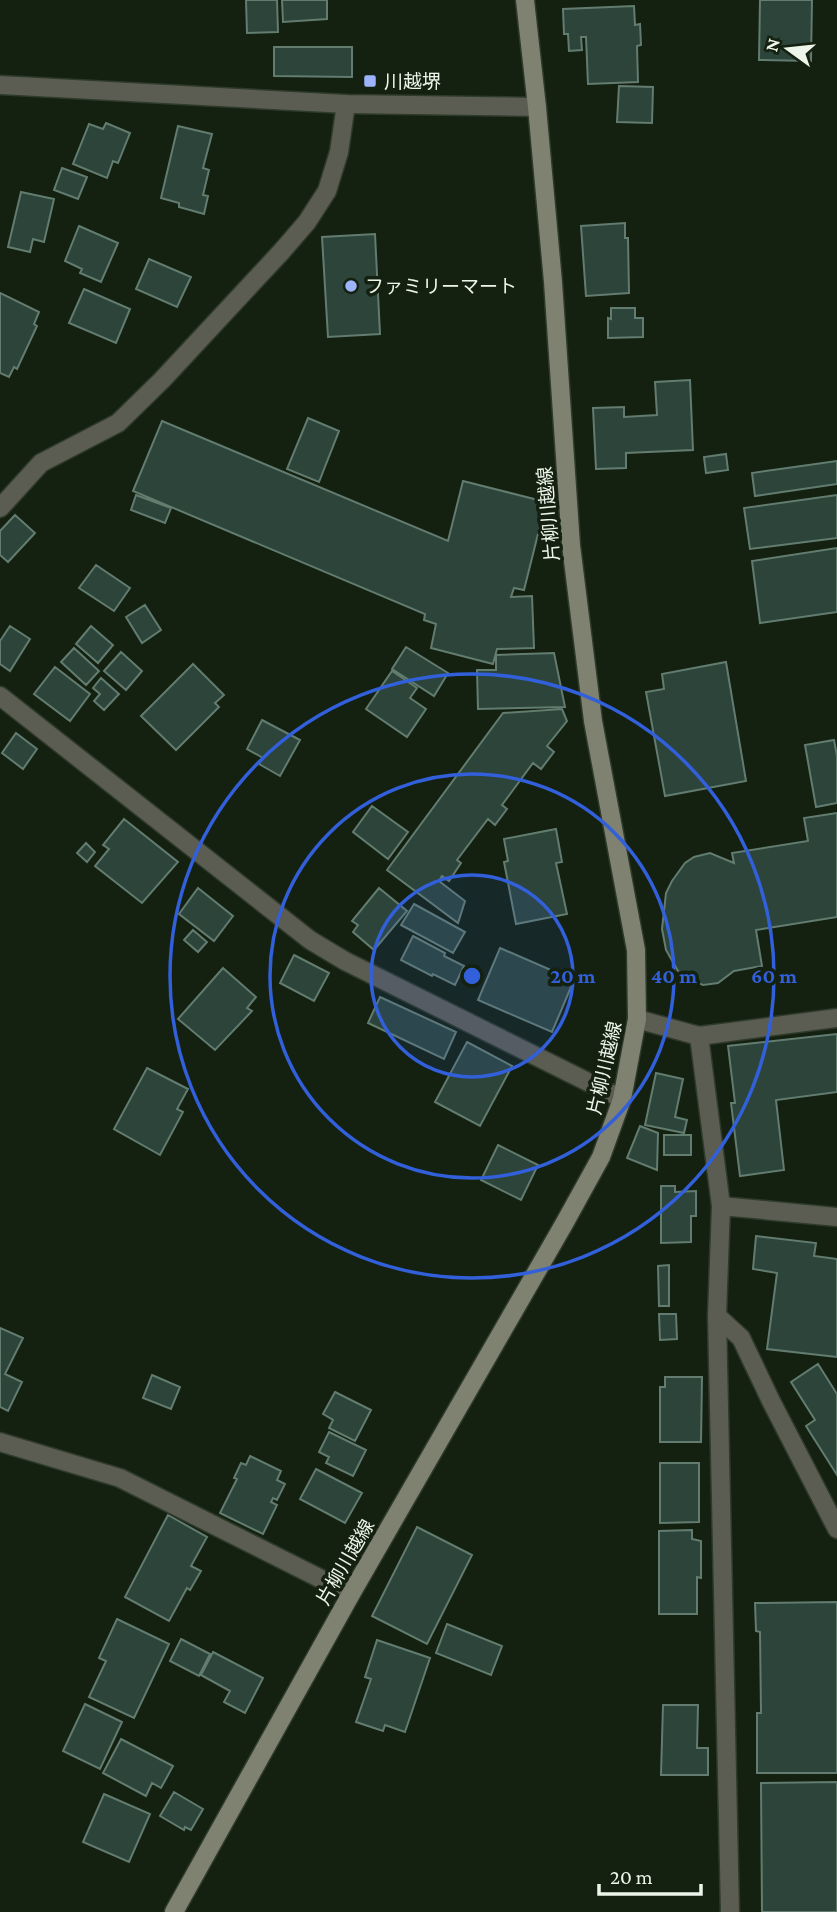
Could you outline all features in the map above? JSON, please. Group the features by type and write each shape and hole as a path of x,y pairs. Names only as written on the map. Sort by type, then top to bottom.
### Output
{"main road":[{"name":"片柳川越線","path":"174,1912 351,1594 600,1157 622,1099 637,1019 636,950 593,721 571,545 553,282 525,0"}],"street":[{"path":"0,85 346,104 537,107"},
{"path":"0,508 41,463 118,423 162,380 307,222 327,191 340,152 346,104"},
{"path":"0,696 310,940 345,961 622,1099"},
{"path":"637,1019 699,1036 837,1018"},
{"path":"699,1036 721,1206 717,1316 730,1912"},
{"path":"721,1206 837,1217"},
{"path":"717,1316 741,1338 837,1529"},
{"path":"0,1442 120,1478 351,1594"}],"building":[{"path":"246,0 277,0 278,32 247,33"},
{"path":"282,0 327,0 327,19 283,22"},
{"path":"760,0 812,0 811,61 759,60"},
{"path":"634,6 635,25 640,24 641,45 637,46 638,82 588,84 586,37 581,37 582,50 569,51 568,34 564,34 563,9"},
{"path":"274,47 352,47 352,77 274,76"},
{"path":"619,86 653,87 652,123 617,122"},
{"path":"106,123 130,133 118,163 113,161 107,178 73,164 89,124 103,129"},
{"path":"178,126 212,134 203,168 209,170 203,195 208,196 204,214 179,207 179,203 161,198"},
{"path":"62,168 87,177 78,199 54,190"},
{"path":"21,192 54,199 44,242 33,239 30,252 8,247"},
{"path":"625,223 625,238 628,238 629,293 586,296 581,226"},
{"path":"79,226 118,243 101,282 80,273 82,269 65,261"},
{"name":"ファミリーマート","path":"375,234 380,334 328,337 322,237"},
{"path":"149,259 191,277 177,307 136,289"},
{"path":"84,289 130,309 116,343 69,323"},
{"path":"0,293 39,312 34,324 37,326 17,369 14,367 9,377 0,373"},
{"path":"611,308 635,308 635,318 643,318 643,337 608,338"},
{"path":"690,380 693,450 626,453 626,468 596,469 593,408 624,407 624,417 657,415 655,382"},
{"path":"308,418 339,431 319,482 287,469"},
{"path":"162,421 448,541 463,481 546,502 524,590 514,588 511,597 532,596 534,648 497,649 493,664 431,648 436,624 424,620 425,614 133,491"},
{"path":"726,454 728,470 706,473 704,457"},
{"path":"837,461 837,484 755,496 752,473"},
{"path":"136,495 171,508 165,523 131,510"},
{"path":"837,495 837,538 750,549 744,508"},
{"path":"15,515 35,533 8,562 0,555 0,531"},
{"path":"837,548 837,612 760,623 752,561"},
{"path":"96,565 130,588 114,611 79,588"},
{"path":"145,605 161,630 142,643 126,617"},
{"path":"10,626 30,639 10,671 0,664 0,641"},
{"path":"91,626 113,645 98,663 76,644"},
{"path":"406,647 448,673 434,696 392,669"},
{"path":"74,648 99,671 86,685 61,662"},
{"path":"121,652 142,671 126,690 104,671"},
{"path":"554,653 565,707 478,709 477,670 496,670 496,655"},
{"path":"726,662 746,781 665,796 646,692 664,689 662,674"},
{"path":"193,664 224,695 215,703 219,707 176,750 141,716"},
{"path":"55,667 90,694 70,721 34,694"},
{"path":"392,671 417,688 410,698 426,709 407,737 366,709"},
{"path":"101,678 119,694 104,710 94,701 100,694 93,688"},
{"path":"562,709 567,721 547,746 554,752 541,769 533,763 502,805 507,809 495,825 488,819 457,860 461,863 449,881 442,876 439,881 465,901 458,923 387,870 503,713"},
{"path":"262,720 300,740 280,776 259,764 263,758 247,749"},
{"path":"16,733 37,749 23,769 2,753"},
{"path":"834,740 837,756 837,803 816,807 805,745"},
{"path":"372,806 408,832 388,859 353,832"},
{"path":"837,813 837,917 756,930 762,966 734,971 718,983 703,985 678,971 666,950 662,929 666,893 685,863 694,857 710,853 734,863 732,853 808,841 804,818"},
{"path":"124,819 178,862 142,903 95,866 109,849 103,845"},
{"path":"556,829 562,862 556,863 567,914 516,924 504,862 508,861 504,839"},
{"path":"86,843 95,852 87,862 77,853"},
{"path":"198,888 233,916 214,941 179,914"},
{"path":"379,888 407,911 374,950 353,932 358,925 352,921"},
{"path":"414,904 465,932 453,953 401,925"},
{"path":"193,930 207,942 198,952 184,940"},
{"path":"413,936 464,966 455,985 401,960"},
{"path":"500,948 574,980 552,1032 478,1000"},
{"path":"294,955 329,973 314,1001 280,983"},
{"path":"223,968 256,997 247,1008 252,1011 215,1050 178,1019"},
{"path":"380,997 456,1032 444,1059 368,1023"},
{"path":"837,1034 837,1092 776,1100 784,1170 740,1176 731,1103 735,1103 728,1046"},
{"path":"467,1042 512,1066 480,1126 435,1102"},
{"path":"147,1068 188,1089 177,1109 183,1112 160,1155 114,1129"},
{"path":"656,1073 683,1079 675,1117 687,1120 684,1133 645,1125"},
{"path":"640,1126 658,1133 657,1170 627,1158"},
{"path":"664,1135 691,1135 691,1155 664,1155"},
{"path":"498,1145 538,1165 521,1200 481,1180"},
{"path":"661,1186 675,1186 675,1192 696,1191 696,1216 691,1216 691,1242 661,1243"},
{"path":"756,1236 816,1243 814,1256 837,1259 837,1357 767,1349 777,1273 753,1269"},
{"path":"669,1265 669,1306 659,1306 658,1266"},
{"path":"659,1314 676,1314 677,1339 660,1340"},
{"path":"0,1328 23,1338 5,1374 22,1382 8,1411 0,1407"},
{"path":"818,1364 837,1394 837,1475 806,1426 815,1420 791,1382"},
{"path":"152,1375 180,1387 171,1409 143,1398"},
{"path":"665,1377 702,1377 701,1442 660,1442 660,1387 665,1387"},
{"path":"335,1392 371,1410 355,1441 329,1428 333,1420 323,1414"},
{"path":"329,1432 366,1450 353,1476 326,1463 329,1457 319,1452"},
{"path":"250,1456 281,1471 277,1480 285,1484 277,1500 273,1498 271,1502 277,1505 263,1534 220,1513 237,1479 234,1478 241,1463 246,1465"},
{"path":"660,1463 699,1463 699,1522 660,1523"},
{"path":"316,1469 362,1493 345,1523 300,1499"},
{"path":"168,1515 207,1537 191,1566 201,1571 190,1590 187,1588 169,1621 125,1597"},
{"path":"417,1527 472,1555 427,1644 372,1616"},
{"path":"692,1530 692,1539 701,1541 697,1614 659,1614 659,1531"},
{"path":"837,1602 837,1773 757,1773 757,1713 761,1713 760,1632 756,1631 755,1603"},
{"path":"117,1619 169,1644 134,1718 89,1697 106,1661 99,1658"},
{"path":"447,1624 502,1646 491,1675 436,1653"},
{"path":"181,1639 210,1654 199,1676 170,1661"},
{"path":"377,1640 430,1658 405,1732 385,1725 383,1731 356,1722 371,1679 365,1677"},
{"path":"213,1652 263,1678 245,1713 224,1702 230,1691 201,1675"},
{"path":"85,1704 122,1722 100,1769 63,1751"},
{"path":"663,1705 698,1705 697,1748 708,1748 708,1775 661,1775"},
{"path":"121,1739 173,1766 161,1788 152,1783 146,1796 103,1773"},
{"path":"837,1782 837,1912 762,1912 761,1783"},
{"path":"174,1792 203,1809 191,1830 185,1827 184,1830 160,1816"},
{"path":"104,1794 150,1814 129,1862 83,1842"}],"place":[{"name":"川越堺","path":"370,81"},
{"name":"ファミリーマート","path":"351,286"}]}
